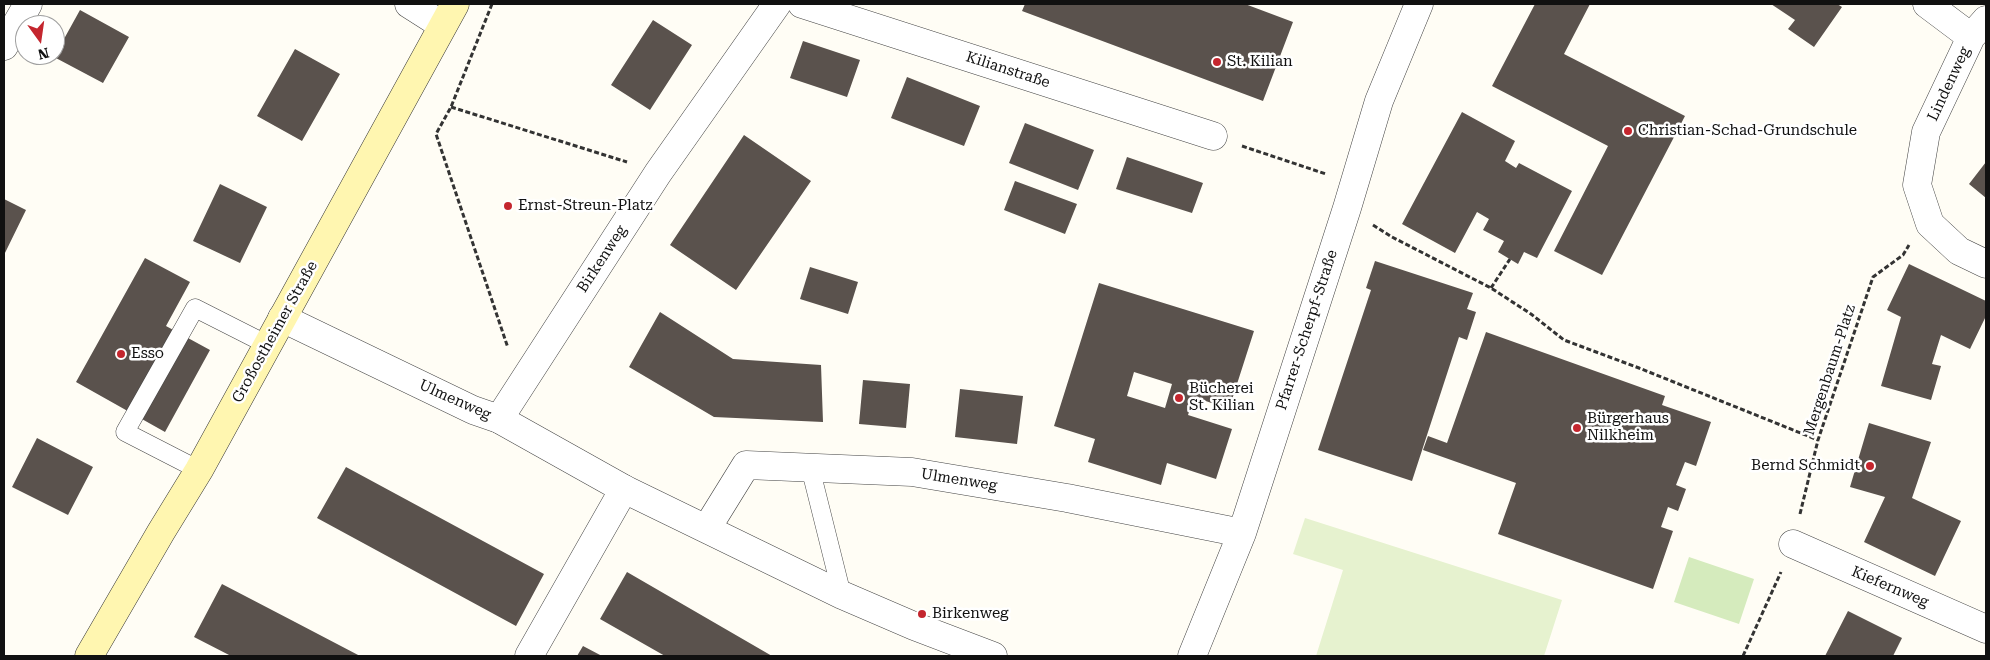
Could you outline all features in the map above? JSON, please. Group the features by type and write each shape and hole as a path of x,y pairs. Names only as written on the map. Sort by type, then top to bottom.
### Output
{"main road":[{"name":"Großostheimer Straße","path":"89,656 199,470 393,118 448,14"}],"street":[{"path":"4,46 28,4"},
{"path":"409,4 448,14"},
{"name":"Birkenweg","path":"499,419 658,173 777,4"},
{"name":"Kilianstraße","path":"802,4 1213,136"},
{"name":"Pfarrer-Scherpf-Straße","path":"1192,656 1242,533 1355,182 1379,101 1419,4"},
{"name":"Lindenweg","path":"1927,4 1979,28 1926,132 1917,185 1930,224"},
{"path":"1930,224 1959,250 1986,264"},
{"name":"Ulmenweg","path":"282,318 473,410 499,419 624,489 842,595 914,626 993,656"},
{"name":"Ulmenweg","path":"707,528 746,465 912,472 1067,498 1242,533"},
{"path":"529,656 624,489"},
{"name":"Kiefernweg","path":"1793,544 1986,629"}],"lane":[{"path":"199,470 125,432 195,308 268,345"},
{"path":"810,467 842,595"}],"path":[{"path":"492,4 452,107 436,134 513,361 528,374"},
{"path":"452,107 638,165 658,173"},
{"path":"1213,136 1355,182"},
{"path":"1346,208 1392,237 1490,288 1531,314 1564,340 1818,440"},
{"name":"Mergenbaum-Platz","path":"1743,656 1793,544 1818,440 1873,277 1902,255 1910,243 1930,224"},
{"path":"1490,288 1510,259"}],"green space":[{"path":"1305,518 1562,600 1544,656 1316,656 1343,570 1293,554"},
{"path":"1689,557 1754,579 1739,624 1674,602"}],"building":[{"name":"St. Kilian","path":"1025,4 1245,4 1293,22 1263,101 1022,11"},
{"name":"Christian-Schad-Grundschule","path":"1535,4 1590,4 1564,54 1685,116 1602,275 1554,251 1608,146 1492,86"},
{"path":"1771,4 1837,4 1842,7 1814,47 1788,29 1795,20"},
{"path":"80,10 129,37 103,83 65,63 65,37"},
{"path":"653,20 692,45 650,110 611,85"},
{"path":"803,41 860,60 847,97 790,78"},
{"path":"295,49 340,74 302,141 257,116"},
{"path":"907,77 980,106 964,146 891,118"},
{"path":"1462,112 1515,141 1505,161 1516,168 1519,163 1572,191 1537,258 1524,252 1518,264 1498,252 1504,241 1483,230 1489,219 1477,212 1455,253 1402,224"},
{"path":"1025,123 1094,150 1078,190 1009,163"},
{"path":"744,135 811,181 736,290 670,245"},
{"path":"1127,157 1203,183 1192,213 1116,189"},
{"path":"1986,162 1986,198 1969,184"},
{"path":"1015,181 1077,204 1065,234 1004,210"},
{"path":"220,184 267,207 240,263 193,241"},
{"path":"4,199 26,210 4,255"},
{"name":"Esso","path":"145,258 190,282 166,326 210,350 165,432 76,382"},
{"path":"1375,261 1473,293 1467,309 1476,312 1467,340 1459,337 1412,481 1318,450 1371,290 1366,288"},
{"path":"1909,264 1986,301 1986,316 1970,349 1941,335 1932,364 1941,366 1931,400 1881,386 1901,317 1887,310"},
{"path":"810,267 858,282 848,314 800,299"},
{"path":"1099,283 1254,331 1229,409 1194,397 1188,415 1232,429 1216,479 1167,463 1161,485 1088,462 1095,439 1054,426","holes":["1134,372 1172,384 1165,408 1127,396"]},
{"path":"660,312 733,359 821,365 823,422 714,417 629,367"},
{"path":"1486,332 1665,396 1662,405 1711,422 1696,466 1685,462 1676,485 1686,489 1678,511 1668,507 1661,527 1673,531 1653,589 1498,534 1516,483 1423,450 1428,436 1447,443"},
{"path":"863,380 910,384 906,428 859,424"},
{"path":"960,389 1023,396 1017,444 955,437"},
{"path":"1869,423 1931,442 1912,498 1961,521 1935,576 1864,542 1885,497 1850,487"},
{"path":"37,438 93,467 68,515 12,487"},
{"path":"346,467 544,574 516,626 317,518"},
{"path":"627,572 772,656 665,656 600,619"},
{"path":"222,584 360,656 231,656 194,637"},
{"path":"1848,611 1902,638 1893,656 1825,656"},
{"path":"583,646 602,656 577,656"}],"place":[{"name":"St. Kilian","path":"1217,62"},
{"name":"Christian-Schad-Grundschule","path":"1628,131"},
{"name":"Ernst-Streun-Platz","path":"508,206"},
{"name":"Esso","path":"121,354"},
{"name":"Bücherei St. Kilian","path":"1179,398"},
{"name":"Bürgerhaus Nilkheim","path":"1577,428"},
{"name":"Bernd Schmidt","path":"1870,466"},
{"name":"Birkenweg","path":"922,614"}]}
